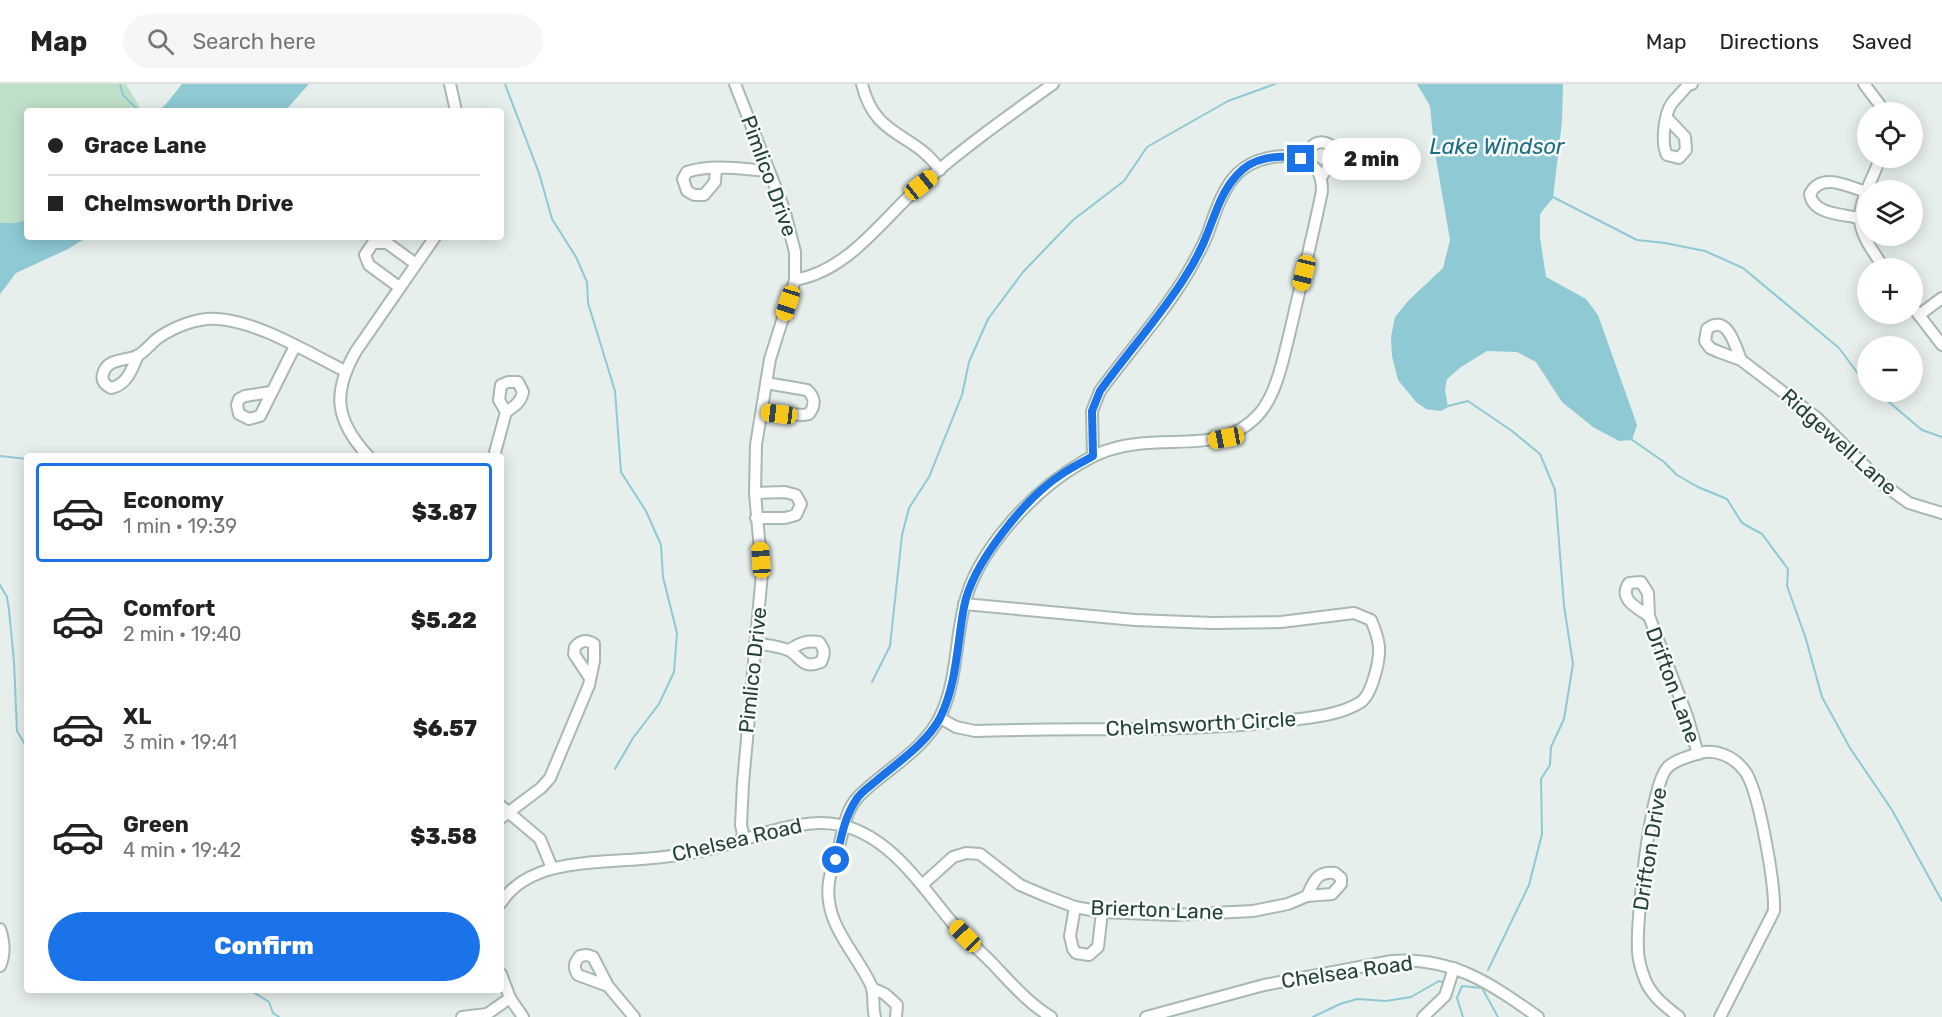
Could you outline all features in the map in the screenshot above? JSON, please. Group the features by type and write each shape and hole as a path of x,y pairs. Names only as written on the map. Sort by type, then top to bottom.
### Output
{"street":[{"path":"450,84 455,108"},
{"name":"Pimlico Drive","path":"735,84 784,209 795,252 795,280 770,359 756,445 756,518 762,573 743,783 741,825 744,839"},
{"path":"862,84 870,109 877,118 931,157 940,170"},
{"path":"795,280 811,277 834,266 856,249 921,185 995,126 1053,84"},
{"path":"1667,118 1670,105 1688,85 1692,84"},
{"path":"1864,84 1878,102"},
{"path":"874,1017 872,988 837,930 830,906 829,882 842,836 843,824 856,798 926,738 940,718 954,672 964,604 980,566 1019,513 1060,475 1093,456 1137,444 1226,438 1246,427 1261,412 1272,392 1282,363 1322,191 1322,176 1333,160 1335,148 1317,141 1301,159"},
{"path":"1093,456 1092,411 1100,391 1185,277 1202,248 1220,201 1237,174 1255,163 1274,156 1287,156 1301,159 1312,165 1322,176"},
{"path":"716,168 768,171"},
{"path":"1857,189 1830,181 1818,184 1810,194 1814,205 1825,211 1857,218"},
{"path":"366,453 351,433 342,412 340,394 345,371 356,351 433,240"},
{"path":"399,287 369,266 365,255 368,249 374,243 387,243 416,264"},
{"path":"1923,307 1942,298"},
{"path":"138,355 173,329 197,321 218,318 268,332 345,371"},
{"path":"1923,319 1942,345"},
{"path":"271,392 295,346"},
{"name":"Ridgewell Lane","path":"1741,360 1817,418 1884,485 1909,503 1942,513"},
{"path":"762,412 809,414 814,403 812,394 807,390 766,383"},
{"path":"495,453 506,412"},
{"path":"755,493 785,492 796,495 801,504 796,515 785,518 756,518"},
{"name":"Chelmsworth Circle","path":"940,718 956,727 975,731 1198,727 1306,718 1346,709 1363,700 1373,684 1379,649 1377,633 1371,621 1354,613 1281,622 1212,623 1135,620 964,604"},
{"name":"Drifton Lane","path":"1649,616 1687,716 1698,754"},
{"path":"755,643 789,650"},
{"path":"504,811 541,788 550,778 590,678"},
{"name":"Drifton Drive","path":"1679,1017 1657,999 1644,978 1638,952 1638,922 1653,803 1661,777 1668,766 1710,751 1724,754 1745,771 1754,790 1774,892 1774,911 1771,918 1720,1017"},
{"path":"504,813 540,839 552,868"},
{"name":"Chelsea Road","path":"504,899 515,885 527,877 552,868 672,856 714,848 776,828 819,823 843,824 881,843 1021,994 1052,1017"},
{"name":"Brierton Lane","path":"922,885 953,857 966,853 980,854 1020,885 1074,907 1102,912 1174,915 1253,911 1288,904 1307,896"},
{"path":"1074,907 1070,942 1076,953 1082,955 1089,955 1098,947 1102,912"},
{"path":"0,929 3,939 0,966"},
{"name":"Chelsea Road","path":"1146,1017 1264,985 1392,961 1410,960 1454,968 1479,978 1538,1017"},
{"path":"1423,1017 1445,996 1454,968"},
{"path":"504,982 510,998 523,1017"},
{"path":"608,986 634,1017"},
{"path":"872,988 892,999 897,1005 897,1017"},
{"path":"462,1017 485,1016 510,998"}],"green space":[{"path":"0,84 126,84 140,108 24,108 24,221 0,223"}],"water":[{"path":"182,84 309,84 288,108 161,108"},
{"name":"Lake Windsor","path":"1417,84 1563,84 1562,121 1553,198 1540,214 1540,237 1546,277 1586,299 1598,315 1637,425 1632,440 1619,441 1593,427 1562,402 1536,362 1517,352 1487,351 1461,367 1447,379 1445,390 1448,407 1441,411 1426,409 1416,402 1398,380 1392,356 1391,337 1395,317 1408,301 1443,268 1450,240 1434,147 1430,106"},
{"path":"24,221 24,240 83,240 16,273 0,294 0,223"}],"waterway":[{"path":"120,84 123,95 136,108"},
{"path":"505,84 539,173 552,219 576,257 587,282 588,303 615,391 621,472 646,511 661,545 663,577 677,633 674,672 659,704 633,738 615,769"},
{"path":"872,682 890,646 902,535 909,508 929,477 962,395 969,362 988,319 1023,272 1073,220 1124,181 1147,147 1228,101 1275,84"},
{"path":"1553,197 1637,240 1705,251 1743,268 1839,348 1857,372"},
{"path":"1448,406 1468,401 1512,431 1540,454 1555,490 1564,606 1573,664 1564,719 1551,747 1550,765 1541,779 1542,834 1529,885 1488,970"},
{"path":"1889,402 1922,430 1942,437"},
{"path":"1631,439 1664,462 1677,475 1727,499 1742,523 1762,534 1788,569 1787,586 1805,636 1822,697 1850,748 1892,810 1942,901"},
{"path":"0,456 24,459"},
{"path":"0,585 7,597 9,610 17,731 24,743"},
{"path":"1313,1017 1340,1004 1357,999 1386,1001 1411,997 1439,981 1443,982"},
{"path":"1463,1017 1457,998 1462,986 1482,988 1498,1017"},
{"path":"255,993 269,1002 273,1013 279,1017"}],"route":[{"path":"836,860 843,824 856,798 926,738 940,718 954,672 964,604 980,566 1001,535 1039,493 1060,475 1093,456 1092,411 1100,391 1185,277 1202,248 1220,201 1237,174 1255,163 1274,156 1301,159"}]}
